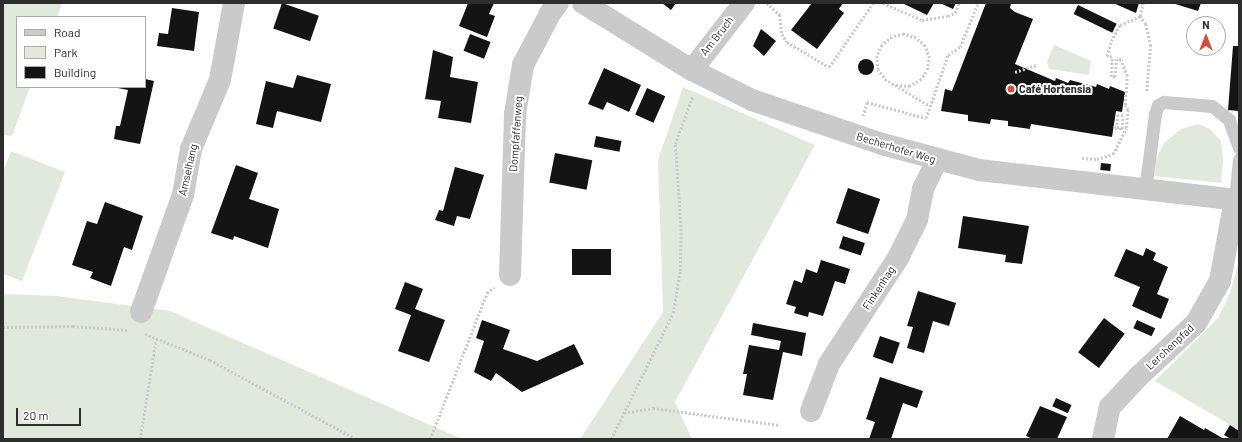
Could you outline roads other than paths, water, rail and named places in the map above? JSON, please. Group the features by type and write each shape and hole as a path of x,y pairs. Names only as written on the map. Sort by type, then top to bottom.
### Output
{"street":[{"name":"Amselhang","path":"139,325 183,195 191,149 220,80 234,3"},
{"name":"Dompfaffenweg","path":"510,275 515,114 523,65 550,12 558,3"},
{"name":"Becherhofer Weg","path":"583,3 692,70 752,100 937,160 979,170 1237,200"},
{"name":"Am Bruch","path":"692,70 744,3"},
{"name":"Finkenhag","path":"812,411 829,364 898,258 917,220 923,189 937,160"},
{"name":"Lerchenpfad","path":"1103,439 1110,407 1139,376 1196,323 1220,281 1237,200"}],"lane":[{"path":"1145,190 1155,114 1158,105 1164,102 1212,106 1229,120 1239,148"},
{"path":"1237,200 1239,159"}],"place":[{"name":"Café Hortensia","path":"1011,89"}]}
